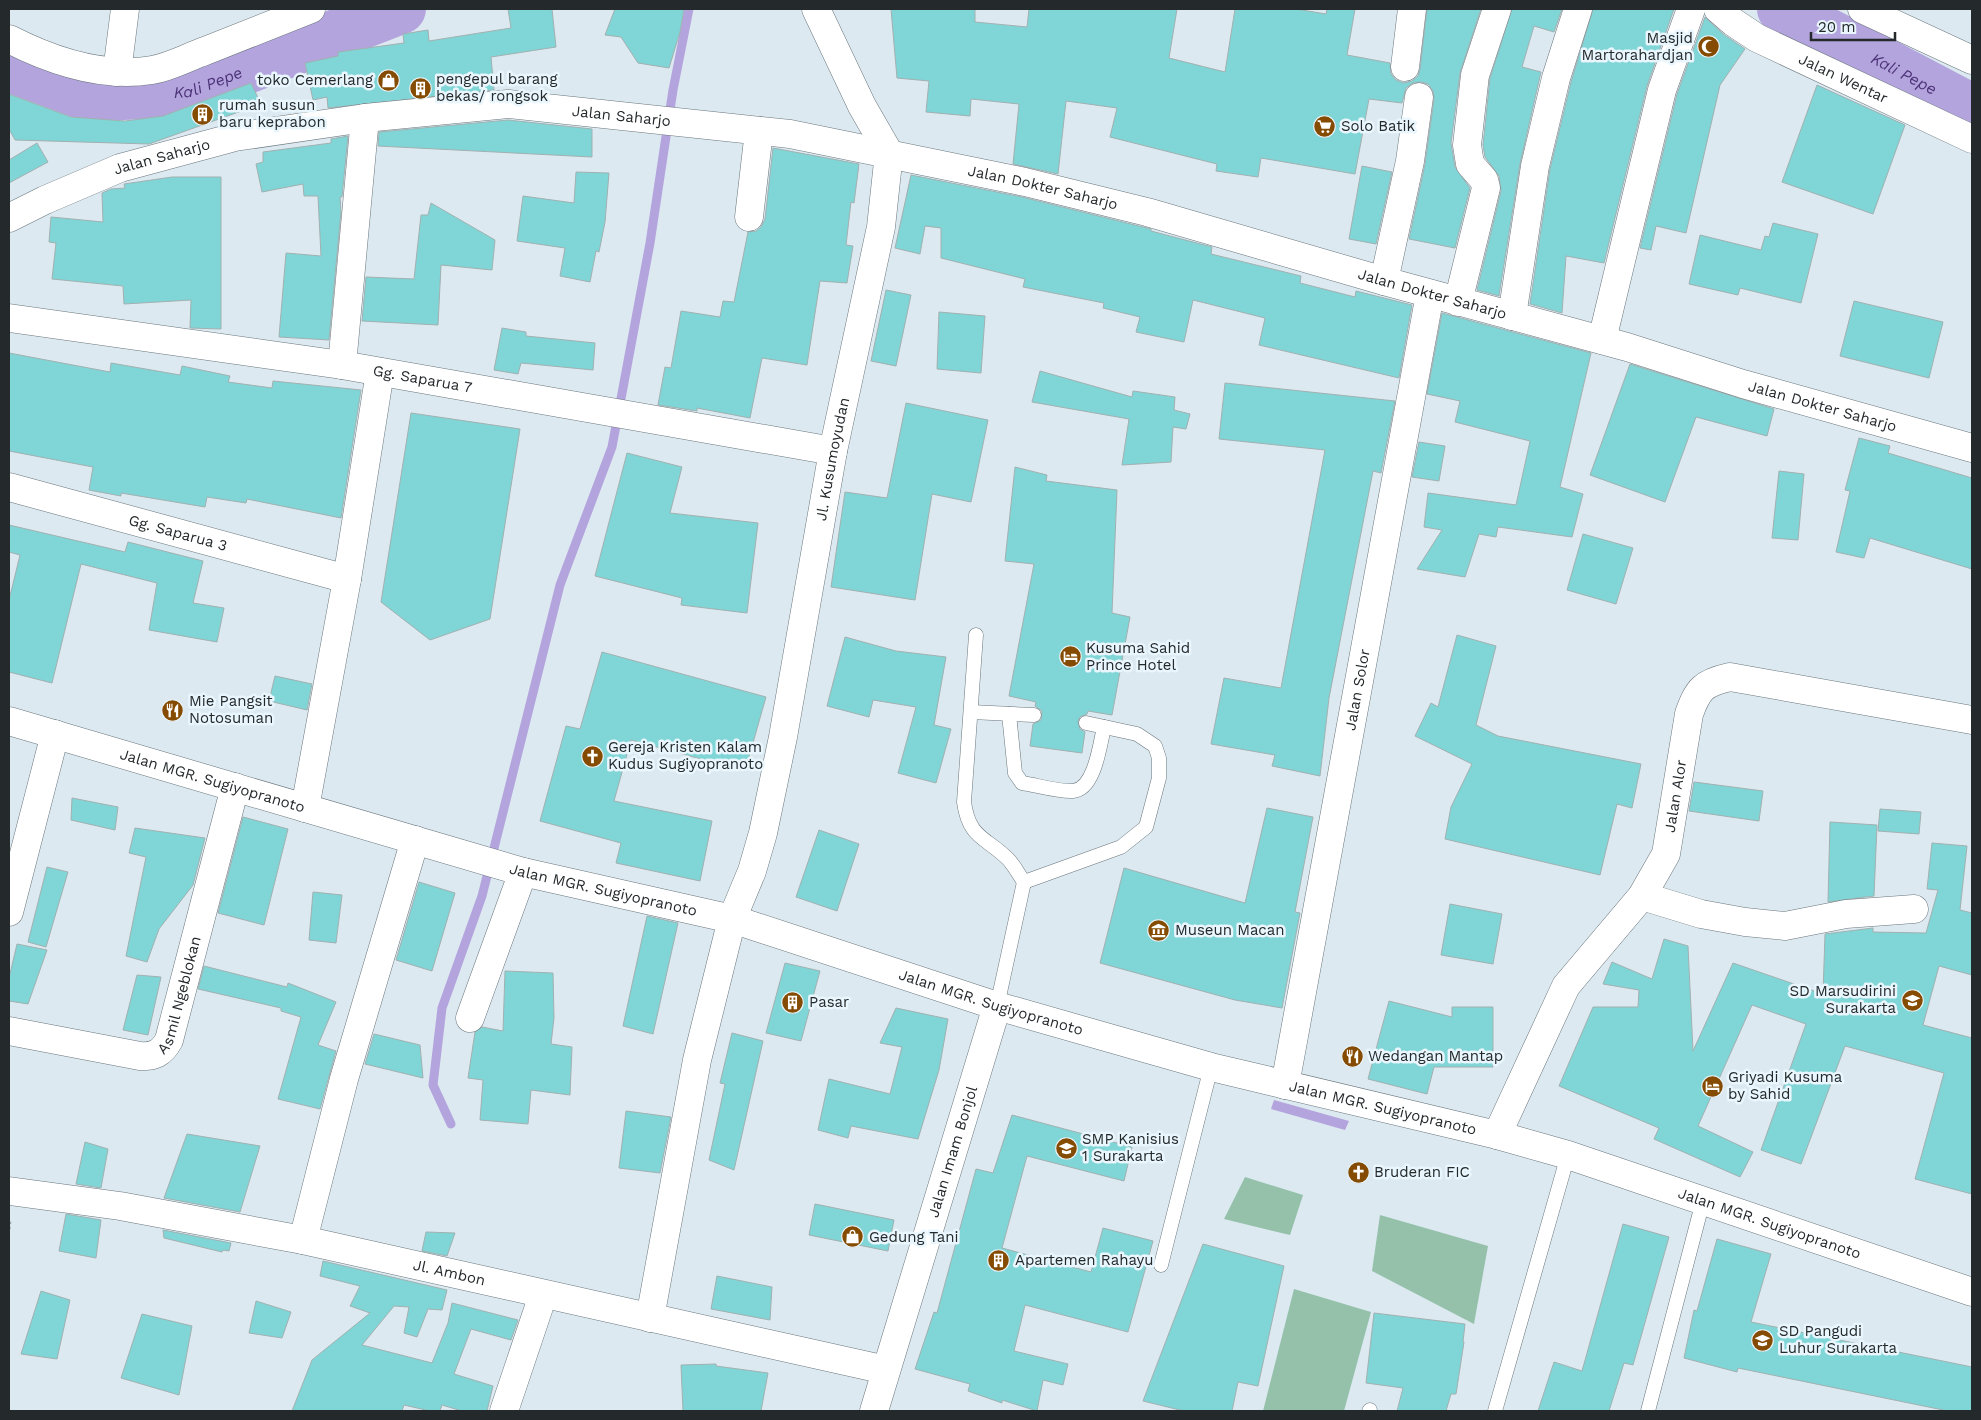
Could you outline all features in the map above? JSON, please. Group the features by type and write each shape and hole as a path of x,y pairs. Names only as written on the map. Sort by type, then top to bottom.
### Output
{"street":[{"path":"117,72 125,9"},
{"path":"9,39 31,51 67,63 117,72 152,70 311,9"},
{"path":"816,9 862,106 889,154"},
{"path":"1405,67 1412,9"},
{"path":"1458,302 1486,188 1484,180 1472,169 1468,155 1475,75 1497,9"},
{"path":"1512,316 1535,166 1556,78 1578,9"},
{"path":"1602,340 1659,100 1691,9"},
{"name":"Jalan Wentar","path":"1718,9 1757,38 1972,138"},
{"path":"1862,9 1972,60"},
{"path":"1384,281 1410,161 1419,97"},
{"name":"Jalan Saharjo","path":"9,218 45,200 120,168 235,137 365,118 508,104 790,134 889,154"},
{"path":"342,365 365,118"},
{"path":"749,217 759,131"},
{"name":"Jalan Dokter Saharjo","path":"889,154 1025,182 1147,212 1458,302 1602,340 1744,384 1972,448"},
{"name":"Jl. Kusumoyudan","path":"650,1318 695,1069 732,919 752,871 765,824 785,728 834,451 881,227 889,154"},
{"name":"Jalan Solor","path":"1285,1085 1430,294"},
{"name":"Gg. Saparua 7","path":"9,318 342,365 834,451"},
{"path":"305,808 347,579 380,372"},
{"name":"Gg. Saparua 3","path":"9,487 347,579"},
{"name":"Jalan Alor","path":"1497,1135 1566,986 1642,896 1666,854 1689,714 1696,694 1713,681 1730,676 1972,720"},
{"name":"Jalan MGR. Sugiyopranoto","path":"9,720 523,872 732,919 996,1006 1211,1067 1497,1135 1568,1155 1972,1292"},
{"path":"9,912 55,734"},
{"name":"Asmil Ngeblokan","path":"9,1031 140,1056 155,1055 161,1051 169,1040 235,787"},
{"path":"303,1240 335,1114 415,840"},
{"path":"470,1018 523,872"},
{"path":"1642,896 1701,914 1745,922 1785,926 1846,914 1914,909"},
{"name":"Jalan Imam Bonjol","path":"874,1411 996,1006"},
{"name":"Jl. Ambon","path":"9,1191 120,1206 303,1240 886,1370"},
{"path":"504,1411 563,1299"}],"lane":[{"path":"976,635 964,802 966,816 974,833 1008,859 1024,882 996,1006"},
{"path":"971,712 1034,715"},
{"path":"1008,714 1014,773 1017,778 1022,783 1073,791 1083,787 1092,773 1104,727"},
{"path":"1024,882 1121,847 1146,828 1159,778 1159,758 1155,746 1137,734 1086,723"},
{"path":"1161,1265 1211,1067"},
{"path":"1495,1411 1568,1155"},
{"path":"1648,1411 1703,1201"}],"green space":[{"path":"1245,1177 1303,1195 1290,1235 1224,1219"},
{"path":"1380,1215 1488,1246 1474,1324 1372,1271"},
{"path":"1294,1289 1371,1312 1344,1411 1263,1411"}],"shaded area":[{"path":"1274,1100 1349,1121 1345,1130 1271,1109"}],"building":[{"path":"508,9 552,9 556,47 491,57 494,90 328,108 327,97 313,100 305,63 338,56 338,52 404,43 403,34 428,30 429,41 511,28"},
{"path":"615,9 684,9 680,32 669,68 638,63 621,37 605,35"},
{"path":"891,9 975,9 975,22 1027,27 1029,9 1177,9 1169,58 1225,72 1235,9 1296,9 1326,14 1327,9 1355,9 1347,55 1390,63 1391,74 1396,80 1404,83 1412,81 1418,76 1427,9 1481,9 1460,73 1451,143 1455,167 1470,188 1455,248 1409,239 1425,164 1434,99 1433,91 1428,84 1421,82 1413,83 1406,88 1402,103 1369,99 1355,174 1261,158 1258,177 1216,171 1217,164 1110,137 1117,108 1066,101 1058,174 1013,164 1019,104 971,99 970,116 926,112 929,81 897,78"},
{"path":"1512,9 1562,9 1554,32 1534,26 1522,67 1541,72 1520,164 1499,296 1477,290 1501,191 1499,176 1485,157 1483,145 1490,78"},
{"path":"1593,9 1674,9 1647,86 1604,263 1566,256 1562,313 1530,304 1550,169 1571,82"},
{"path":"1705,17 1723,34 1745,49 1720,85 1686,233 1656,226 1651,250 1640,248 1677,94"},
{"name":"rumah susun baru keprabon","path":"251,83 261,104 149,144 15,140 9,129 9,94 71,117 125,121 163,116"},
{"path":"1817,85 1905,125 1873,214 1782,182"},
{"path":"508,120 592,129 592,157 378,146 379,132"},
{"path":"348,136 342,197 340,197 341,212 329,340 279,337 286,253 321,256 318,196 304,196 303,184 262,192 256,164 263,162 263,152 331,143 331,139"},
{"path":"37,143 48,162 9,183 9,160"},
{"path":"773,148 859,164 854,203 851,202 846,245 853,246 847,283 820,281 807,365 762,358 750,418 697,408 697,411 658,405 665,367 671,368 681,311 720,317 723,301 734,302 748,232 756,231 761,227 765,219"},
{"path":"1362,166 1392,172 1376,244 1349,239"},
{"path":"576,172 609,173 605,222 599,252 596,251 590,282 560,276 565,248 517,241 523,196 574,203"},
{"path":"911,175 1022,197 1151,229 1151,231 1212,247 1211,254 1301,276 1300,283 1355,297 1356,291 1412,305 1399,378 1259,345 1265,318 1193,300 1184,342 1136,332 1140,317 1103,308 1104,303 1023,287 1025,279 941,258 941,228 925,226 920,254 895,248"},
{"path":"172,177 221,177 221,329 190,328 191,300 124,304 123,286 52,279 56,243 49,242 51,217 103,222 102,193 111,189 125,188 124,184"},
{"path":"431,203 495,240 492,270 441,265 438,325 362,321 366,277 414,279 421,215 428,215"},
{"path":"1773,223 1818,234 1801,303 1740,288 1738,295 1689,284 1700,235 1761,250 1765,236 1769,237"},
{"path":"886,290 911,295 896,366 871,361"},
{"path":"1854,301 1943,322 1929,378 1840,356"},
{"path":"939,312 985,316 981,373 937,369"},
{"path":"1442,313 1591,353 1560,487 1583,494 1572,537 1498,527 1496,537 1479,534 1465,577 1417,569 1442,530 1424,527 1428,493 1516,505 1530,441 1455,422 1460,401 1427,394"},
{"path":"502,328 526,332 526,336 595,343 593,370 521,363 518,374 494,370"},
{"path":"9,353 110,372 111,363 180,375 182,366 230,376 228,382 272,388 273,381 361,390 341,518 247,499 246,503 207,497 205,507 121,493 121,496 89,490 93,467 9,451"},
{"path":"1630,364 1774,409 1767,436 1696,417 1665,502 1590,475"},
{"path":"1040,371 1132,397 1133,391 1175,397 1174,410 1190,414 1186,429 1173,427 1171,462 1122,465 1129,419 1032,402"},
{"path":"1225,383 1395,401 1381,473 1373,471 1329,698 1320,776 1272,766 1275,755 1211,744 1224,678 1281,688 1325,450 1219,439"},
{"path":"906,403 988,420 971,502 932,494 915,600 831,587 845,492 887,498"},
{"path":"411,413 520,429 490,619 430,640 381,602"},
{"path":"1859,438 1890,446 1888,453 1972,478 1972,569 1870,538 1864,558 1836,552 1850,491 1845,490"},
{"path":"1419,442 1445,446 1439,481 1412,477"},
{"path":"627,453 682,467 670,513 758,523 747,613 681,605 682,598 595,576"},
{"path":"1015,467 1047,475 1046,481 1117,490 1112,613 1130,617 1112,715 1088,711 1087,714 1080,717 1078,721 1080,729 1085,732 1082,753 1030,746 1033,724 1041,720 1042,711 1035,706 1036,702 1009,696 1034,564 1005,561"},
{"path":"1779,471 1804,474 1798,540 1772,538"},
{"path":"9,525 125,552 128,542 203,561 193,603 224,608 217,642 149,630 157,583 81,564 52,683 9,672 9,600 20,555 9,552"},
{"path":"1583,534 1633,548 1616,604 1567,590"},
{"path":"1457,635 1496,646 1476,725 1498,736 1641,764 1632,808 1617,804 1600,875 1445,839 1451,807 1472,764 1415,736 1431,703 1438,707"},
{"path":"845,637 896,651 946,657 934,725 951,729 936,783 898,773 916,707 873,700 869,717 827,706"},
{"name":"Gereja Kristen Kalam Kudus Sugiyopranoto","path":"602,652 766,697 745,771 631,740 614,801 712,821 700,881 616,863 621,843 540,821 566,726 580,729"},
{"path":"275,676 312,684 307,710 269,701"},
{"path":"1694,782 1763,791 1759,821 1689,811"},
{"path":"72,798 118,807 115,830 71,820"},
{"path":"1267,808 1313,817 1295,912 1300,913 1282,1008 1235,1000 1100,963 1124,868 1245,903"},
{"path":"1880,809 1921,812 1919,834 1878,831"},
{"path":"243,817 288,829 264,925 218,913"},
{"path":"1830,822 1877,825 1874,896 1828,902"},
{"path":"135,828 205,838 193,885 159,929 147,962 126,956 146,857 129,853"},
{"path":"819,830 859,844 837,911 796,897"},
{"path":"1932,843 1967,846 1960,910 1972,913 1972,975 1939,966 1923,1025 1972,1038 1972,1194 1915,1179 1944,1073 1845,1046 1801,1164 1761,1150 1806,1024 1752,1005 1698,1126 1753,1152 1740,1177 1654,1139 1659,1128 1559,1086 1593,1007 1638,1007 1639,990 1603,984 1612,962 1652,979 1664,939 1688,946 1693,1051 1733,963 1823,994 1825,934 1873,928 1873,932 1926,933 1938,890 1927,889"},
{"path":"47,867 68,872 46,947 28,942"},
{"path":"419,882 455,893 432,971 396,960"},
{"path":"313,892 342,895 336,943 309,940"},
{"path":"1450,904 1502,914 1493,964 1441,955"},
{"path":"647,916 678,923 653,1034 623,1026"},
{"path":"17,944 47,950 28,1004 9,1001 9,978"},
{"name":"Pasar","path":"785,963 820,971 801,1041 766,1033"},
{"path":"204,966 287,987 288,983 336,1002 318,1045 336,1051 320,1109 278,1099 301,1017 281,1011 281,1008 198,989"},
{"path":"505,971 553,973 554,1018 551,1044 572,1047 570,1095 531,1090 528,1124 480,1120 483,1080 468,1078 475,1032 482,1027 503,1031"},
{"path":"137,975 161,977 148,1035 123,1030"},
{"path":"1389,1001 1452,1017 1452,1007 1493,1007 1493,1067 1434,1067 1427,1094 1368,1079"},
{"path":"896,1008 948,1019 939,1070 918,1139 851,1126 848,1138 818,1130 829,1079 890,1094 902,1047 880,1043"},
{"path":"732,1033 763,1041 734,1170 709,1160 725,1084 720,1083"},
{"path":"374,1034 420,1045 423,1078 365,1064"},
{"path":"626,1111 671,1117 660,1173 619,1168"},
{"path":"1012,1115 1132,1147 1124,1181 1027,1156 1002,1248 1091,1272 1103,1228 1153,1241 1128,1332 1025,1305 1014,1351 1068,1364 1063,1385 1043,1380 1037,1411 1002,1400 1002,1403 968,1391 970,1384 915,1369 934,1312 937,1313 976,1169 993,1173"},
{"path":"187,1134 260,1146 240,1212 164,1198"},
{"path":"85,1142 108,1149 101,1188 76,1184"},
{"name":"Gedung Tani","path":"815,1204 894,1220 888,1251 809,1235"},
{"path":"66,1214 101,1220 96,1258 59,1251"},
{"path":"1623,1224 1669,1237 1633,1365 1624,1363 1609,1411 1538,1411 1554,1362 1582,1371"},
{"path":"163,1230 231,1243 229,1251 223,1250 222,1252 164,1238"},
{"path":"426,1232 455,1233 447,1256 422,1251"},
{"name":"SD Pangudi Luhur Surakarta","path":"1717,1239 1771,1254 1751,1322 1972,1367 1972,1411 1948,1411 1738,1368 1737,1372 1684,1358 1694,1310 1697,1311"},
{"path":"1203,1244 1284,1266 1258,1386 1238,1382 1232,1411 1184,1411 1143,1401"},
{"path":"323,1261 447,1290 442,1310 428,1309 417,1337 404,1333 409,1307 394,1306 362,1345 432,1363 448,1323 452,1303 518,1320 511,1340 471,1329 454,1374 493,1386 487,1411 462,1411 442,1405 440,1411 430,1411 404,1405 402,1411 292,1411 312,1360 370,1313 350,1306 360,1286 320,1276"},
{"path":"717,1276 772,1287 770,1320 711,1309"},
{"path":"41,1291 70,1300 57,1359 21,1354"},
{"path":"256,1301 291,1312 282,1338 249,1333"},
{"path":"1374,1313 1465,1324 1456,1394 1451,1394 1446,1411 1397,1411 1403,1388 1366,1383"},
{"path":"142,1314 192,1326 179,1395 121,1378"},
{"path":"716,1364 716,1366 768,1373 761,1411 683,1411 681,1365"}],"waterway":[{"name":"Kali Pepe","path":"9,67 90,97 190,91 401,9"},
{"path":"451,1124 433,1085 442,1008 482,896 560,585 612,447 650,243 673,90 689,9"},
{"name":"Kali Pepe","path":"1782,9 1972,109"}],"place":[{"name":"Masjid Martorahardjan","path":"1709,47"},
{"name":"toko Cemerlang","path":"389,80"},
{"name":"pengepul barang bekas/ rongsok","path":"420,88"},
{"name":"rumah susun baru keprabon","path":"203,114"},
{"name":"Solo Batik","path":"1325,126"},
{"name":"Kusuma Sahid Prince Hotel","path":"1070,657"},
{"name":"Mie Pangsit Notosuman","path":"173,710"},
{"name":"Gereja Kristen Kalam Kudus Sugiyopranoto","path":"592,756"},
{"name":"Museun Macan","path":"1159,930"},
{"name":"SD Marsudirini Surakarta","path":"1912,1000"},
{"name":"Pasar","path":"793,1002"},
{"name":"Wedangan Mantap","path":"1352,1056"},
{"name":"Griyadi Kusuma by Sahid","path":"1712,1086"},
{"name":"SMP Kanisius 1 Surakarta","path":"1066,1148"},
{"name":"Bruderan FIC","path":"1358,1172"},
{"name":"Gedung Tani","path":"853,1237"},
{"name":"Apartemen Rahayu","path":"999,1260"},
{"name":"SD Pangudi Luhur Surakarta","path":"1763,1340"}]}
